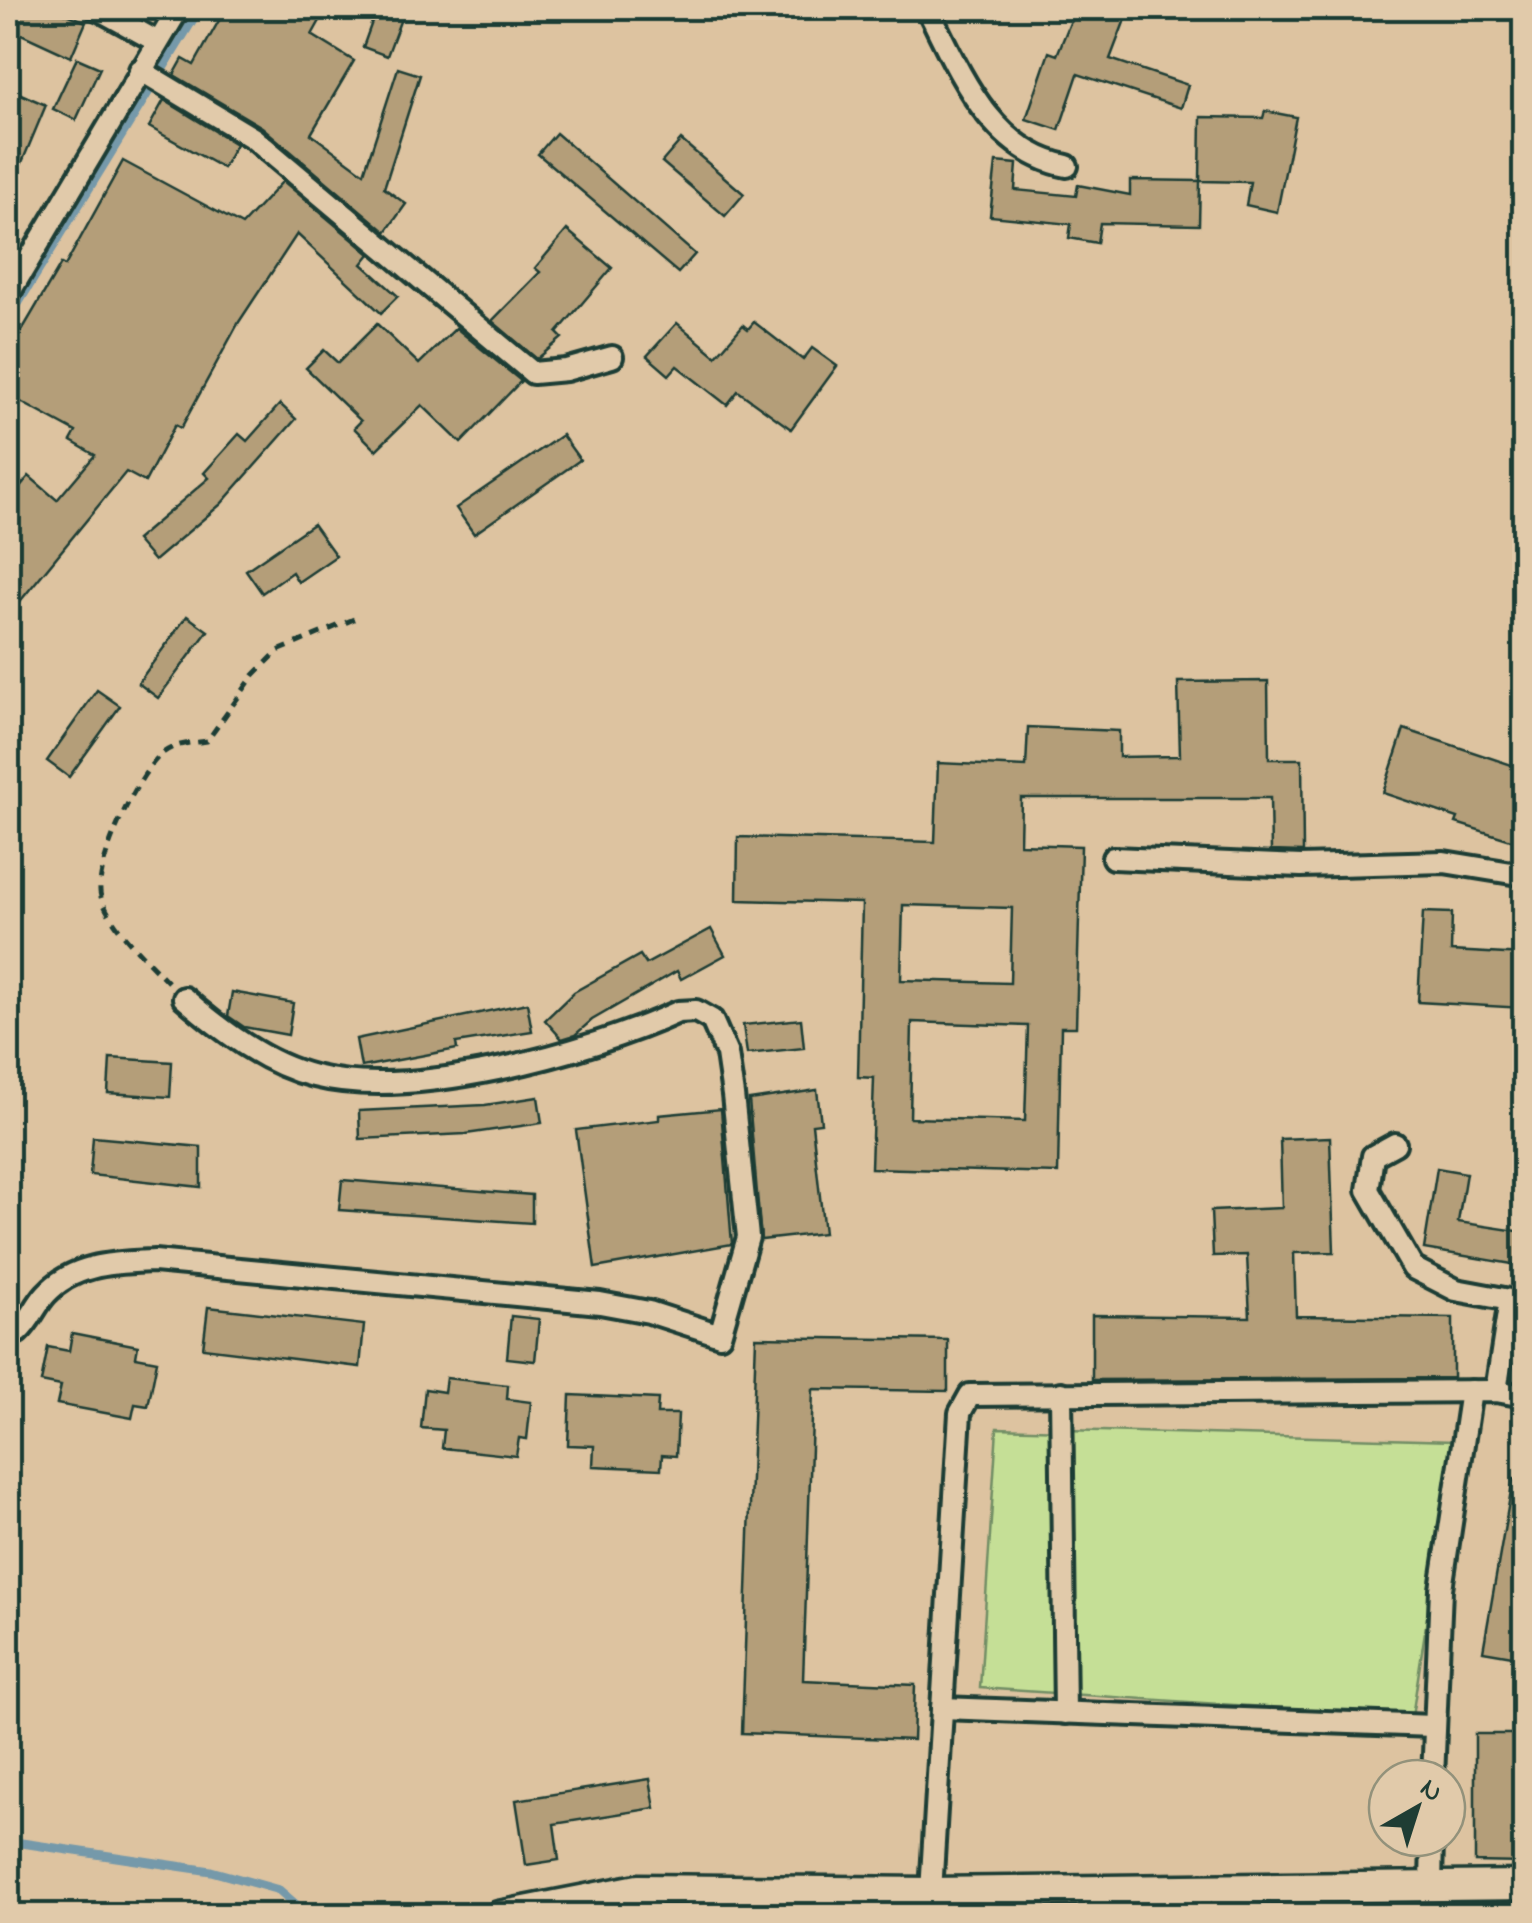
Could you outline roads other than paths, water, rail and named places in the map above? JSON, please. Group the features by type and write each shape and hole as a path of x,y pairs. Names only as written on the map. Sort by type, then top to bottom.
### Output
{"street":[{"path":"96,8 158,42"},
{"path":"8,295 179,8"},
{"path":"927,8 970,91 1001,131 1039,161 1067,166"},
{"path":"140,70 253,138 533,373 566,370 612,357"},
{"path":"1113,858 1301,866 1444,862 1524,874"},
{"path":"8,1328 18,1332 31,1320 41,1299 62,1277 103,1264 154,1261 600,1303 648,1312 720,1335 748,1237 727,1054 712,1020 696,1011 678,1012 572,1052 430,1079 371,1081 316,1077 276,1062 215,1025 184,998"},
{"path":"1395,1144 1372,1156 1368,1190 1413,1268 1456,1290 1510,1300 1496,1391"},
{"path":"1433,1758 1440,1590 1472,1391"},
{"path":"931,1892 960,1413 970,1396 1496,1391 1524,1396"},
{"path":"1061,1393 1065,1712"},
{"path":"942,1708 1433,1726"},
{"path":"1432,1858 1432,1885"},
{"path":"499,1916 638,1889 931,1892 1524,1886"}],"waterway":[{"path":"162,70 200,8"},
{"path":"8,320 151,88"},
{"path":"8,1841 211,1871 279,1890 309,1916"}]}
